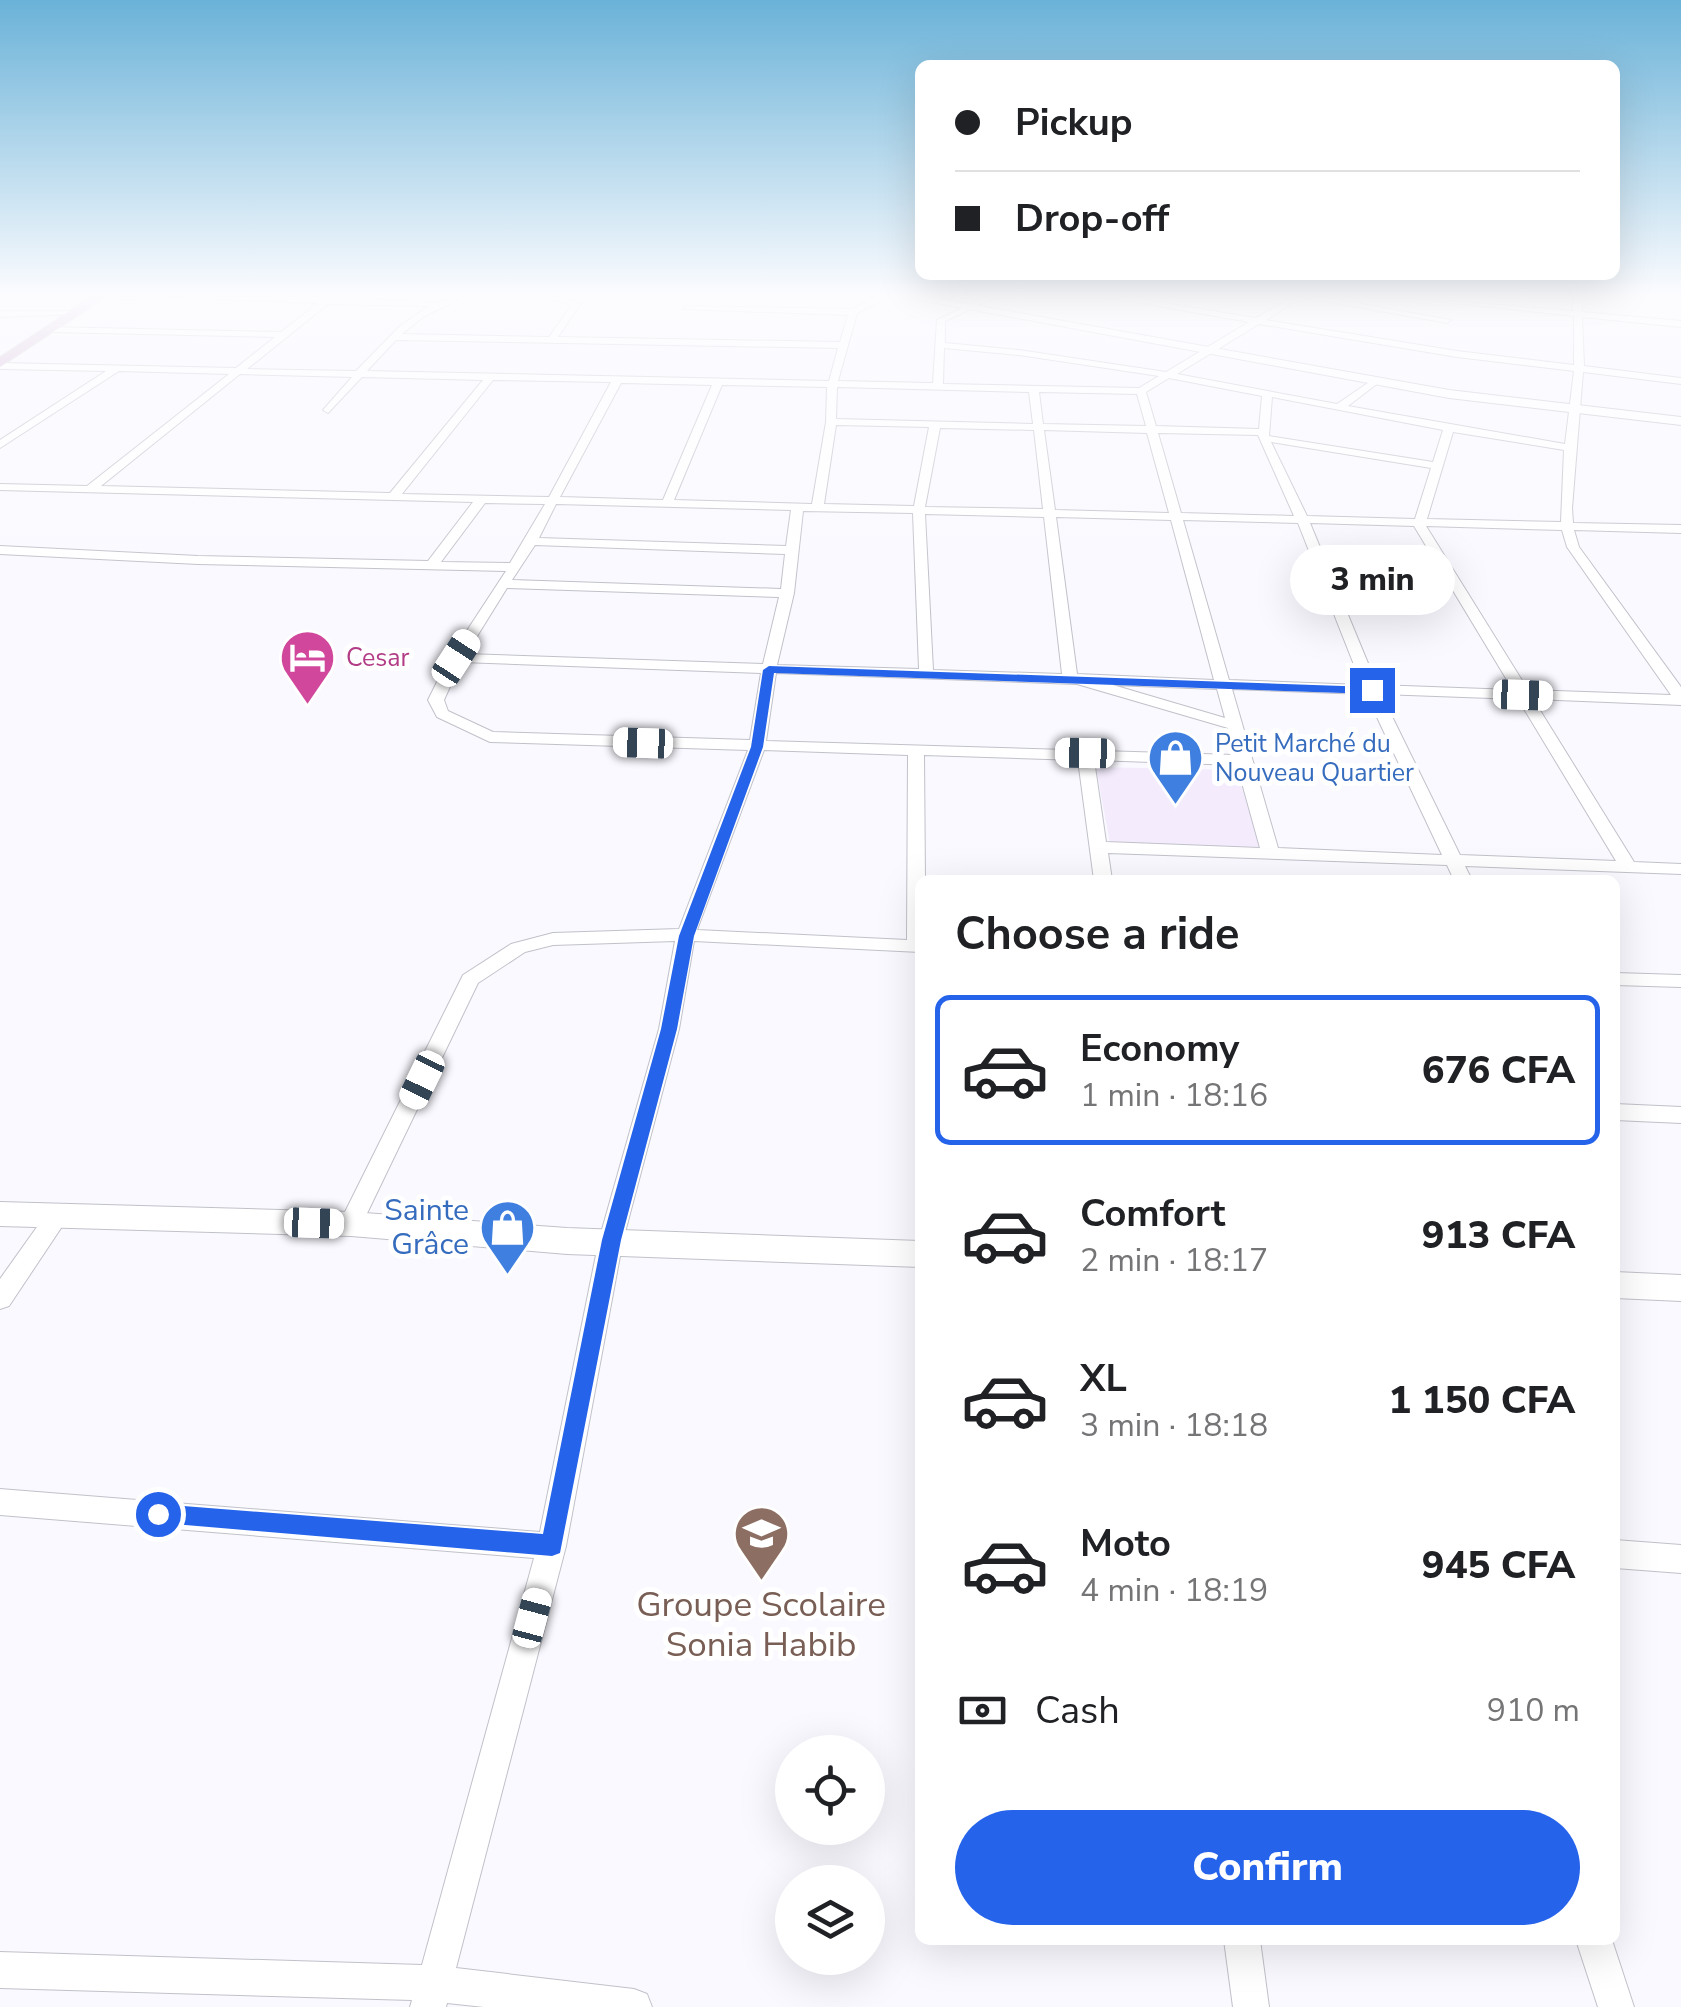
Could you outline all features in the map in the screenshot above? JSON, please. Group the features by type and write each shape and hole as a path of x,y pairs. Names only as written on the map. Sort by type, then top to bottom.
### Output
{"street":[{"path":"0,445 84,391"},
{"path":"89,490 213,391"},
{"path":"328,410 345,391"},
{"path":"395,495 479,391"},
{"path":"611,391 531,540 456,658 436,700 442,714 490,737 1244,760"},
{"path":"667,504 713,391"},
{"path":"431,1995 552,1546 611,1240 669,1029 686,936 757,747 792,550 832,422 832,391"},
{"path":"1034,391 1070,678"},
{"path":"1069,391 1141,392 1270,852"},
{"path":"1239,391 1448,431 1572,448"},
{"path":"1337,410 1362,391"},
{"path":"1431,391 1681,420"},
{"path":"1575,391 1564,527 1573,547 1681,699"},
{"path":"1267,396 1262,435 1303,521 1372,690 1462,875"},
{"path":"832,422 1150,428 1262,435 1437,466"},
{"path":"926,674 920,509 935,424"},
{"path":"1448,431 1419,524 1628,867"},
{"path":"0,487 1681,530"},
{"path":"433,564 482,498"},
{"path":"531,540 792,550"},
{"path":"0,550 198,560 515,567"},
{"path":"503,584 787,593"},
{"path":"456,658 1681,699"},
{"path":"1070,678 1234,725"},
{"path":"916,750 917,875"},
{"path":"1085,753 1102,875"},
{"path":"1099,847 1681,869"},
{"path":"351,1224 470,979 518,948 552,939 686,936 915,946"},
{"path":"1620,978 1681,981"},
{"path":"1620,1112 1681,1115"},
{"path":"0,1214 351,1224 566,1242 611,1240 915,1254"},
{"path":"0,1299 56,1216"},
{"path":"1620,1285 1681,1288"},
{"path":"0,1502 552,1546"},
{"path":"1620,1554 1681,1559"},
{"path":"1243,1945 1251,2007"},
{"path":"1596,1945 1616,2007"},
{"path":"0,1970 634,2007"}],"shaded area":[{"name":"Petit Marché du Nouveau Quartier","path":"1096,767 1236,770 1261,847 1110,844"}],"place":[{"name":"Cesar","path":"307,707"},
{"name":"Petit Marché du Nouveau Quartier","path":"1176,807"},
{"name":"Sainte Grâce","path":"508,1276"},
{"name":"Groupe Scolaire Sonia Habib","path":"761,1582"}],"route":[{"path":"158,1514 552,1546 611,1240 669,1029 686,936 757,747 769,670 1372,690"}]}
